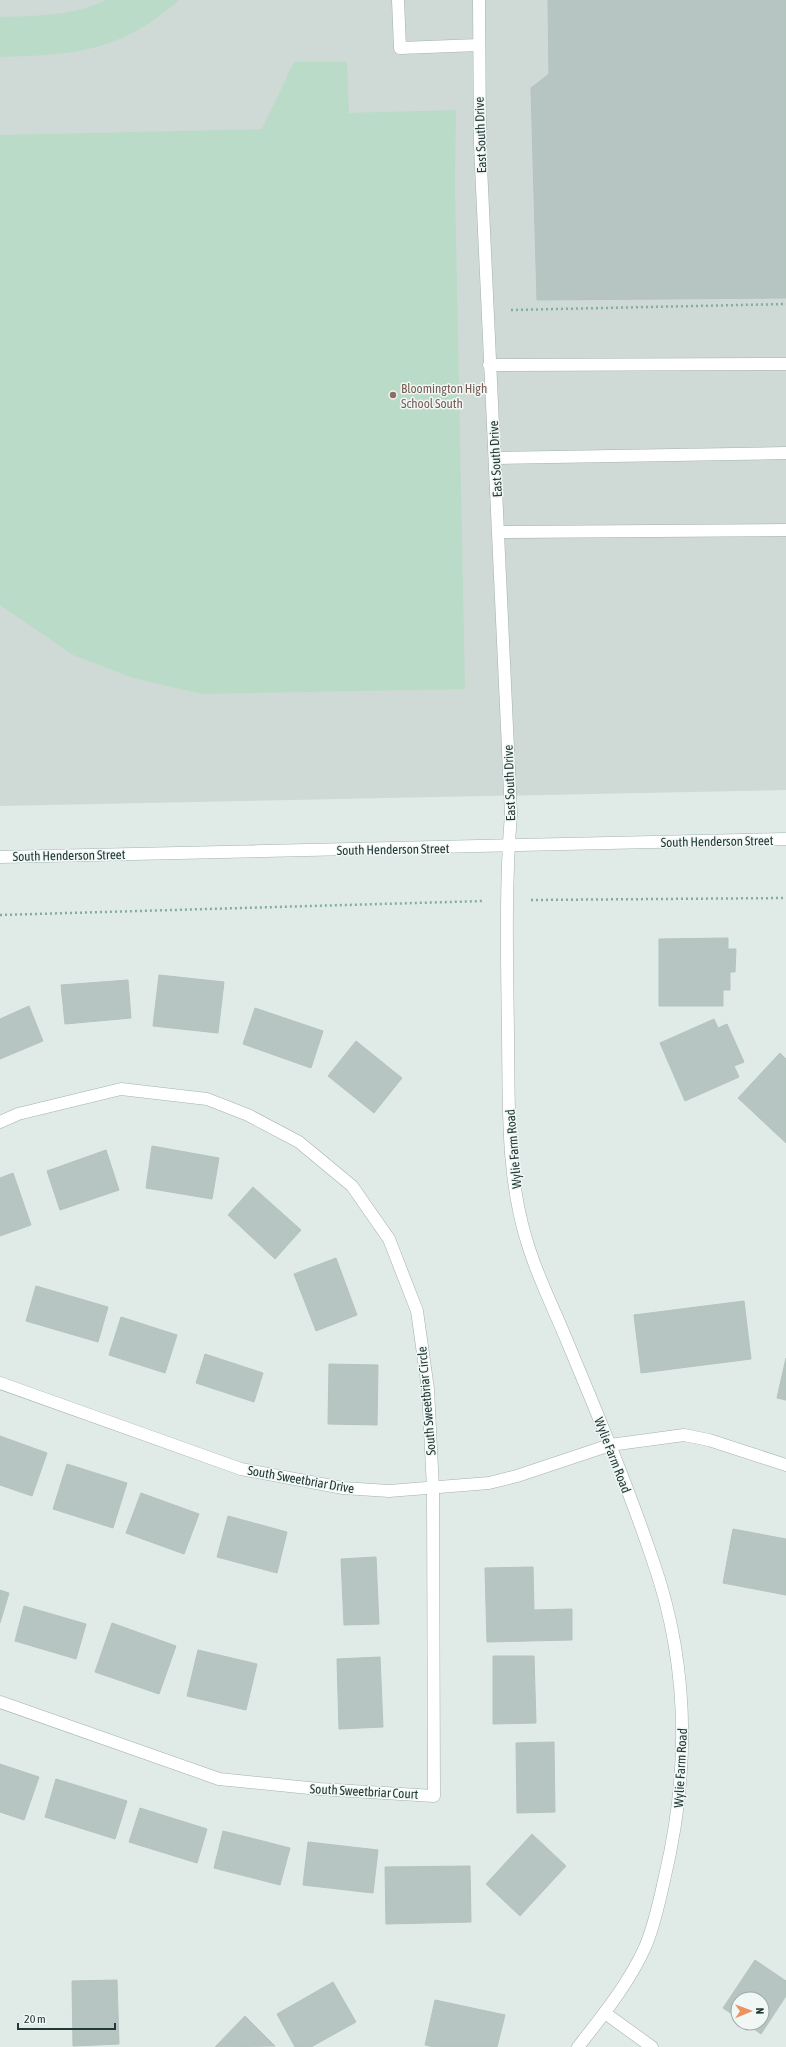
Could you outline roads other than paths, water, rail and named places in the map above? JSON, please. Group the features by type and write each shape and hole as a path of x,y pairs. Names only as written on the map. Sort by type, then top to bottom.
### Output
{"street":[{"path":"398,0 400,48 479,45"},
{"name":"East South Drive","path":"479,0 480,144 489,365 499,532 511,814 508,846"},
{"path":"489,365 786,364"},
{"path":"495,458 786,453"},
{"path":"499,532 786,530"},
{"name":"South Henderson Street","path":"0,857 786,839"},
{"name":"Wylie Farm Road","path":"508,846 509,1130 519,1209 528,1245 610,1445 653,1560 668,1610 678,1674 683,1763 678,1811 660,1900 646,1944 629,1977 605,2013 578,2047"},
{"name":"South Sweetbriar Circle","path":"0,1122 18,1114 121,1089 207,1099 248,1115 299,1142 352,1186 390,1239 417,1311 428,1389 433,1489"},
{"name":"South Sweetbriar Drive","path":"0,1383 241,1469 343,1488 389,1492 490,1483 510,1478 610,1445 684,1435 709,1440 786,1465"},
{"name":"South Sweetbriar Court","path":"0,1702 219,1779 319,1789 434,1796 433,1489"},
{"path":"605,2013 652,2047"}],"place":[{"name":"Bloomington High School South","path":"393,395"}]}
